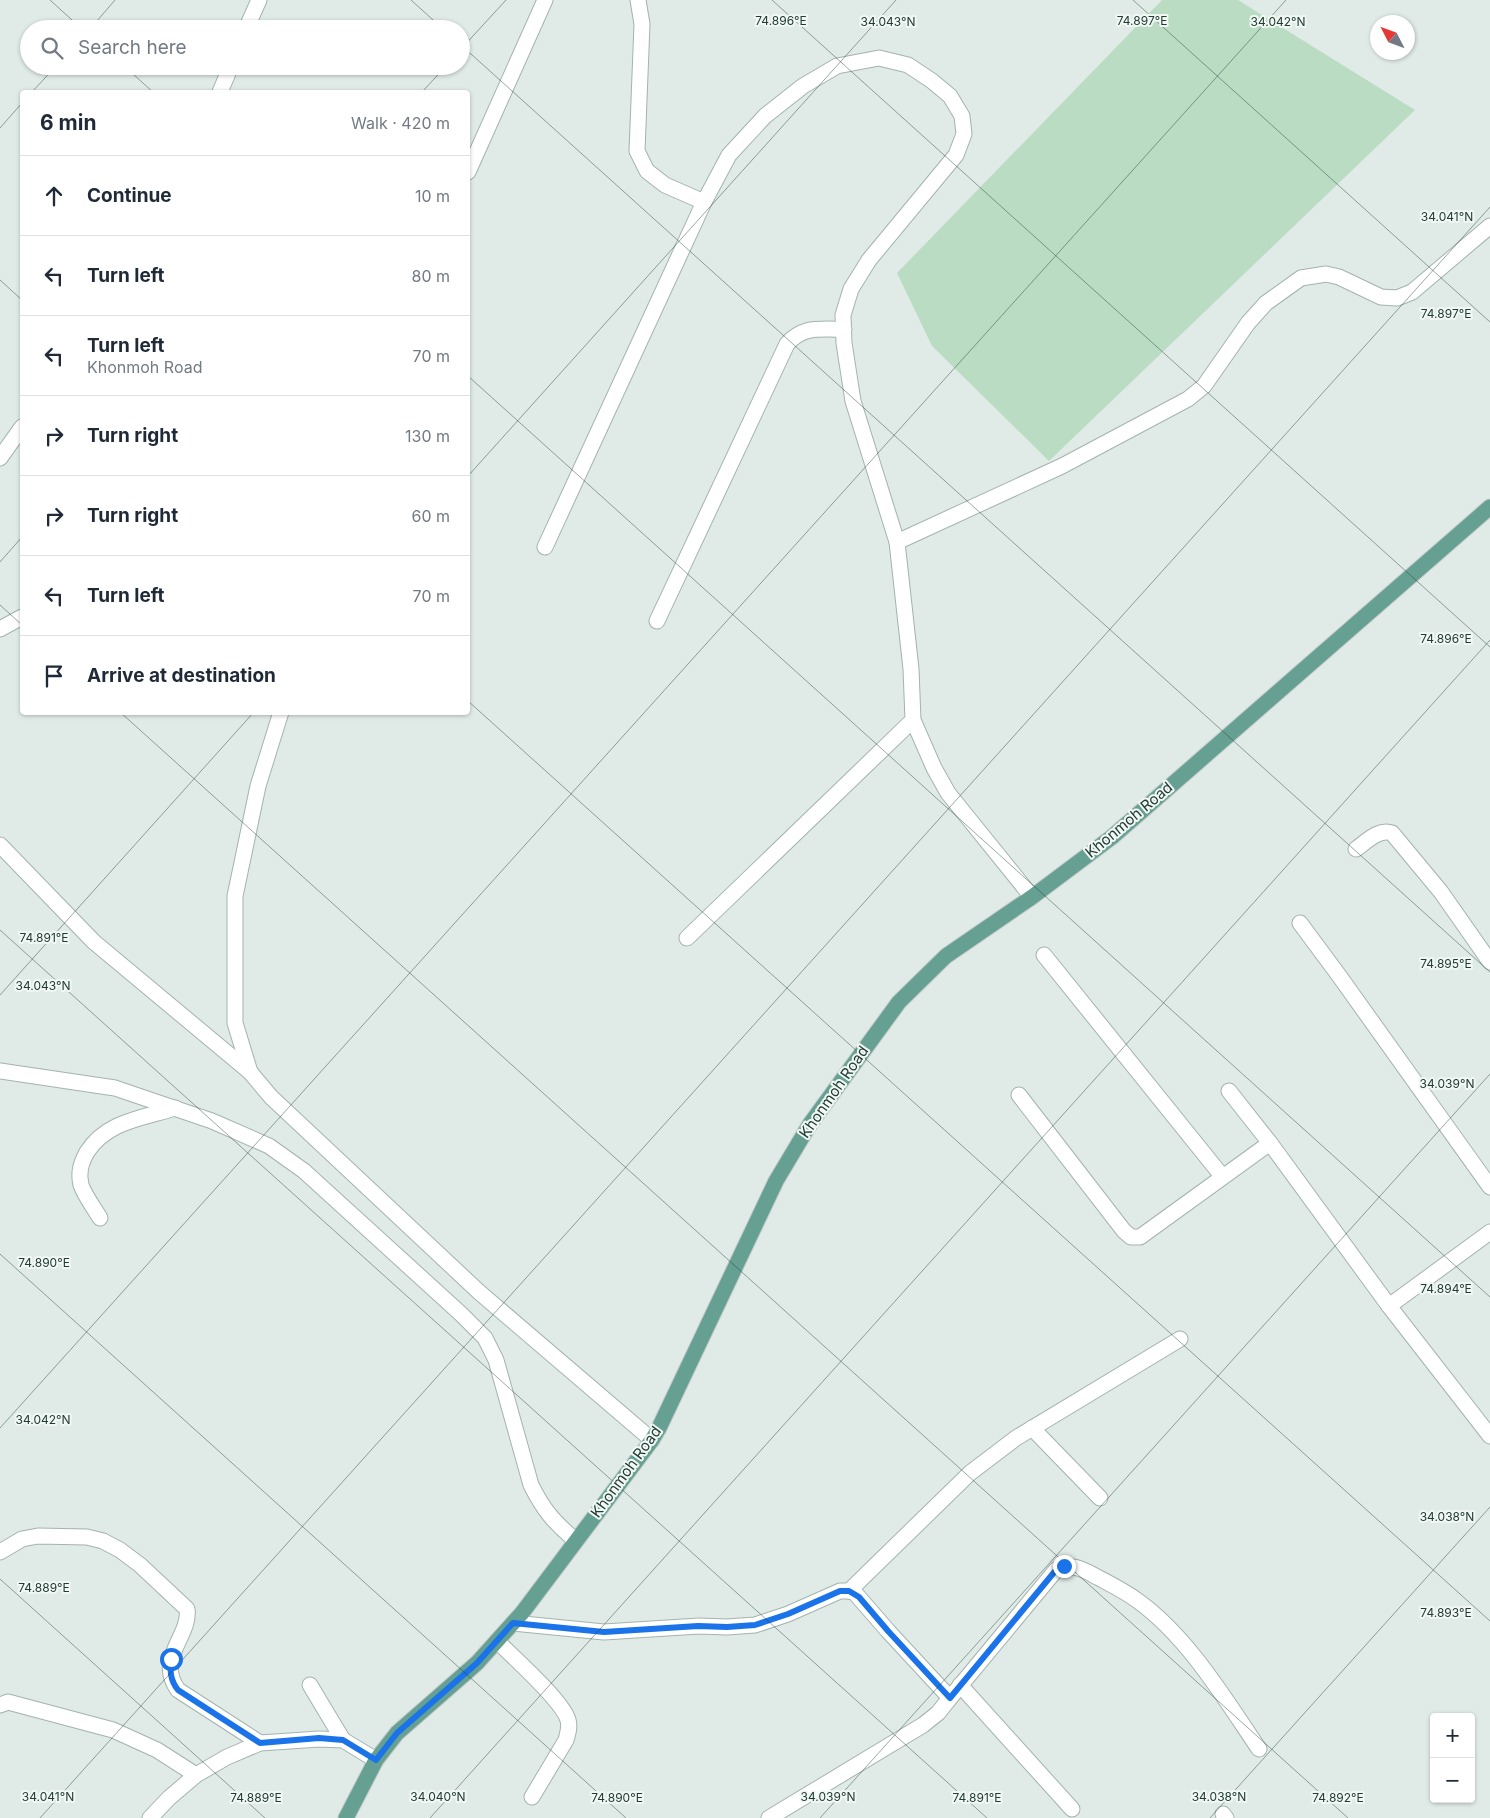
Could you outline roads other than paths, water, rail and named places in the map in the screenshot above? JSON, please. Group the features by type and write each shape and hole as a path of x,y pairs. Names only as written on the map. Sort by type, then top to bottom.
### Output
{"main road":[{"name":"Khonmoh Road","path":"346,1818 376,1760 397,1733 477,1663 513,1623 652,1440 776,1181 810,1124 899,1002 946,956 1032,897 1112,837 1490,507"}],"street":[{"path":"250,20 259,0"},
{"path":"470,168 545,0"},
{"path":"638,0 642,24 637,151 647,171 665,185 704,202"},
{"path":"545,547 704,202 729,155 765,116 802,86 837,66 879,58 908,65 932,80 950,96 962,116 964,134 956,155 869,260 851,289 843,315 844,329 853,401 897,542 911,669 912,720 948,793 1032,897"},
{"path":"221,90 227,75"},
{"path":"897,542 1062,466 1188,399 1204,386 1248,323 1266,303 1301,278 1326,274 1339,277 1381,297 1397,298 1412,292 1490,226"},
{"path":"657,621 787,344 795,335 808,330 844,329"},
{"path":"0,458 20,430"},
{"path":"0,629 20,618"},
{"path":"250,1072 235,1023 235,896 258,786 280,715"},
{"path":"687,938 912,720"},
{"path":"1356,849 1380,832 1386,830 1392,833 1441,892 1490,962"},
{"path":"0,845 94,942 250,1072 271,1097 480,1292 652,1440"},
{"path":"1300,923 1490,1187"},
{"path":"1044,955 1222,1176"},
{"path":"0,1071 115,1088 212,1121 269,1146 304,1171 485,1338 496,1360 531,1485 549,1515 575,1540"},
{"path":"1230,1092 1490,1436"},
{"path":"1018,1095 1124,1231 1131,1237 1140,1237 1270,1143"},
{"path":"100,1218 82,1186 80,1174 81,1162 91,1146 110,1128 175,1108"},
{"path":"1390,1306 1490,1232"},
{"path":"849,1591 970,1473 1016,1438 1180,1339"},
{"path":"1032,1428 1100,1498"},
{"path":"0,1552 22,1539 38,1536 87,1537 103,1541 120,1550 140,1565 187,1609 186,1624 176,1643 171,1659 170,1672 173,1684 178,1690 260,1743"},
{"path":"768,1818 923,1725 938,1713 1056,1570 1064,1566 1079,1568 1112,1585 1139,1602 1159,1619 1205,1670 1258,1749"},
{"path":"513,1623 604,1632 698,1626 727,1627 755,1625 788,1614 840,1591 849,1591 859,1597 950,1698"},
{"path":"497,1641 555,1700 564,1711 568,1721 569,1730 566,1740 532,1797"},
{"path":"310,1685 343,1740"},
{"path":"960,1685 1072,1809"},
{"path":"0,1705 8,1702 113,1730 157,1750 196,1775"},
{"path":"150,1818 169,1798 196,1775 260,1743 319,1738 343,1740 376,1760"}]}
